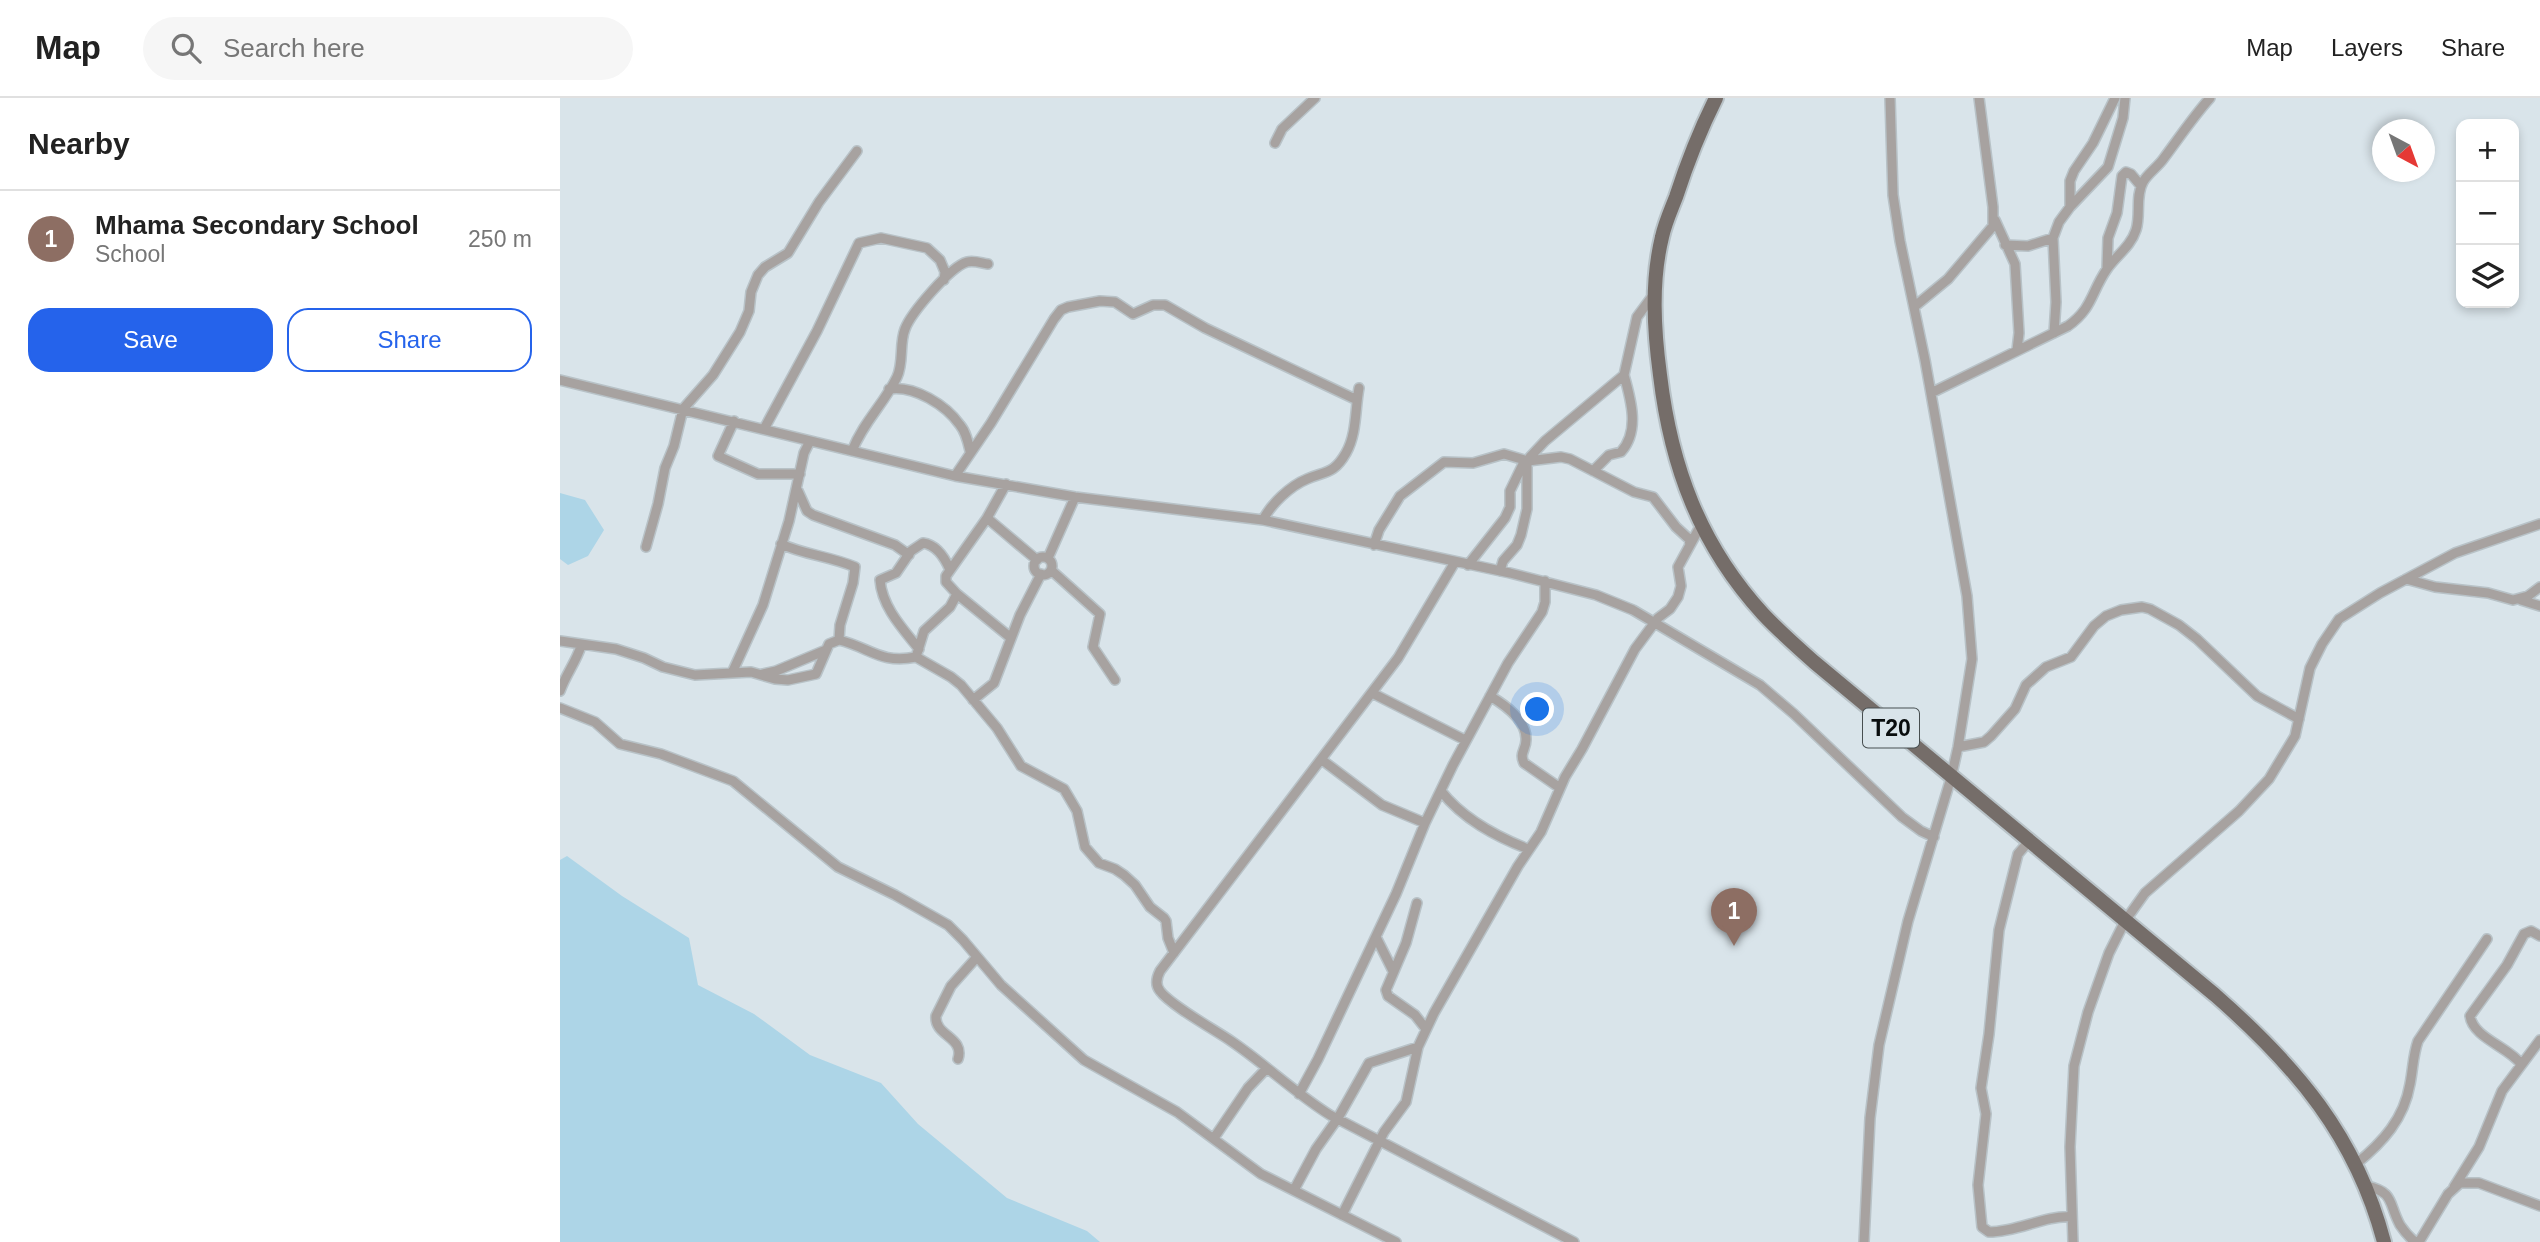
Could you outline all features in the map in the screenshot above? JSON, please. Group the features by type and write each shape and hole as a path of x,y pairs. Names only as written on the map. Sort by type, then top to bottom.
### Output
{"main road":[{"name":"T20","path":"1716,98 1692,153 1662,237 1655,292 1656,350 1663,404 1681,478 1701,525 1728,570 1764,615 1835,681 2215,995 2276,1051 2323,1109 2356,1164 2384,1242"}],"street":[{"path":"1275,143 1282,129 1315,98"},
{"path":"1864,1242 1870,1118 1879,1045 1908,921 1958,747 1969,686 1971,634 1967,596 1894,198 1890,98"},
{"path":"1979,98 1994,218 2015,264 2019,333 2017,350"},
{"path":"2070,207 2070,181 2074,171 2093,143 2115,98"},
{"path":"2054,333 2053,238 2059,222 2070,207 2108,167 2123,118 2124,98"},
{"path":"1931,393 2068,326 2085,312 2107,269 2136,231 2141,186 2210,98"},
{"path":"646,547 665,468 674,446 683,409 713,374 740,332 749,311 751,292 758,275 765,267 788,253 823,195 857,151"},
{"path":"2107,269 2108,238 2117,213 2122,176 2126,172 2131,174 2141,186"},
{"path":"1914,307 1948,279 1991,230 1994,218"},
{"path":"764,429 824,319 859,243 881,238 927,248 940,260 945,272 944,279"},
{"path":"2005,245 2034,244 2053,238"},
{"path":"2034,244 2054,258"},
{"path":"852,451 865,423 889,389 900,366 906,326 951,272 967,262 988,264"},
{"path":"1593,471 1609,455 1621,452 1631,435 1632,410 1624,375 1637,317 1655,292"},
{"path":"955,476 1061,310 1100,302 1115,302 1133,314 1153,305 1165,304 1205,328 1357,400"},
{"path":"1468,565 1505,518 1510,507 1510,491 1535,450 1624,375"},
{"path":"560,380 955,476 1075,497 1264,520 1545,581 1614,601 1655,622 1760,685 1794,713 1902,817 1920,831 1934,837"},
{"path":"889,389 901,387 918,393 952,415 962,427 970,450"},
{"path":"1264,520 1269,508 1295,486 1303,480 1326,474 1340,461 1352,439 1359,388"},
{"path":"734,421 718,456 758,474 800,474"},
{"path":"732,673 759,618 810,441"},
{"path":"1374,545 1379,530 1400,496 1444,462 1473,463 1504,454 1527,461 1566,458 1634,492 1653,497 1676,527 1689,538 1690,545"},
{"path":"1500,571 1503,561 1517,545 1521,535 1527,509 1527,461"},
{"path":"1006,484 987,519 950,570 946,582 1011,638"},
{"path":"797,490 807,511 895,545 909,555"},
{"path":"1048,558 1075,497"},
{"path":"987,519 1037,560"},
{"path":"2073,1242 2070,1147 2074,1066 2088,1012 2109,953 2125,921 2146,893 2239,811 2269,779 2289,748 2299,719 2310,668 2334,625 2346,613 2455,553 2540,524"},
{"path":"1342,1215 1380,1140 1406,1102 1418,1047 1426,1029 1528,849 1541,832 1560,788 1635,649 1678,597 1681,586 1678,567 1701,525"},
{"path":"781,544 799,552 831,557 856,568 843,613 839,640"},
{"path":"950,570 944,558 928,544 919,545 896,573 883,578 879,584 890,611 918,653 951,677 973,700 1005,739 1021,766 1060,786 1069,794 1077,811 1085,847 1099,863 1115,869 1129,879 1150,907 1164,918 1174,953"},
{"path":"1037,560 1048,558"},
{"path":"973,700 994,683 1011,638 1052,565 1048,558"},
{"path":"1037,560 1035,569 1046,572 1100,614 1093,647 1115,680"},
{"path":"1455,562 1409,640 1372,693 1269,826 1157,978 1160,992 1299,1094 1338,1118 1574,1242"},
{"path":"2406,579 2435,587 2519,599 2540,606"},
{"path":"1299,1094 1376,937 1465,740 1508,663 1542,612 1545,581"},
{"path":"2519,599 2540,587"},
{"path":"918,653 924,631 950,607 957,594"},
{"path":"1958,747 1983,742 1991,736 2015,709 2026,685 2046,667 2071,657 2094,626 2106,616 2121,610 2142,607 2179,625 2257,696 2299,719"},
{"path":"560,641 633,653 663,667 695,675 751,672 788,680 814,675 831,642 839,640 890,660 918,653"},
{"path":"560,691 576,662 581,646"},
{"path":"761,675 826,650"},
{"path":"1372,693 1465,740"},
{"path":"1490,696 1514,714 1522,726 1526,737 1521,756 1524,763 1560,788"},
{"path":"560,708 595,722 620,744 661,754 733,781 838,867 948,925 1001,985 1072,1051 1097,1068 1156,1098 1214,1138 1244,1163 1395,1242"},
{"path":"1322,760 1382,804 1425,824"},
{"path":"1441,791 1449,802 1474,822 1528,849"},
{"path":"2030,841 2018,854 1999,924 1981,1088 1986,1114 1977,1195 1982,1227 1989,1232 2039,1223 2054,1217 2071,1217"},
{"path":"1417,903 1406,943 1386,993 1415,1015 1426,1029"},
{"path":"2521,1064 2513,1054 2473,1025 2470,1016 2507,965 2524,934 2531,931 2540,936"},
{"path":"1376,937 1393,971"},
{"path":"2356,1164 2381,1142 2396,1124 2408,1093 2418,1041 2487,939"},
{"path":"958,1059 960,1054 957,1043 938,1027 935,1021 951,986 977,957"},
{"path":"2366,1186 2386,1194 2399,1223 2419,1241 2479,1147 2502,1091 2540,1040"},
{"path":"1294,1190 1369,1063 1418,1047"},
{"path":"1214,1138 1248,1088 1267,1068"},
{"path":"2454,1187 2466,1182 2479,1183 2540,1206"}],"shaded area":[{"path":"560,493 585,500 604,530 588,556 568,565 560,559"},
{"path":"567,856 622,896 689,938 698,985 754,1014 810,1055 881,1083 918,1124 1007,1198 1087,1231 1100,1242 560,1242 560,860"}],"place":[{"name":"Mhama Secondary School","path":"1734,946"}]}
